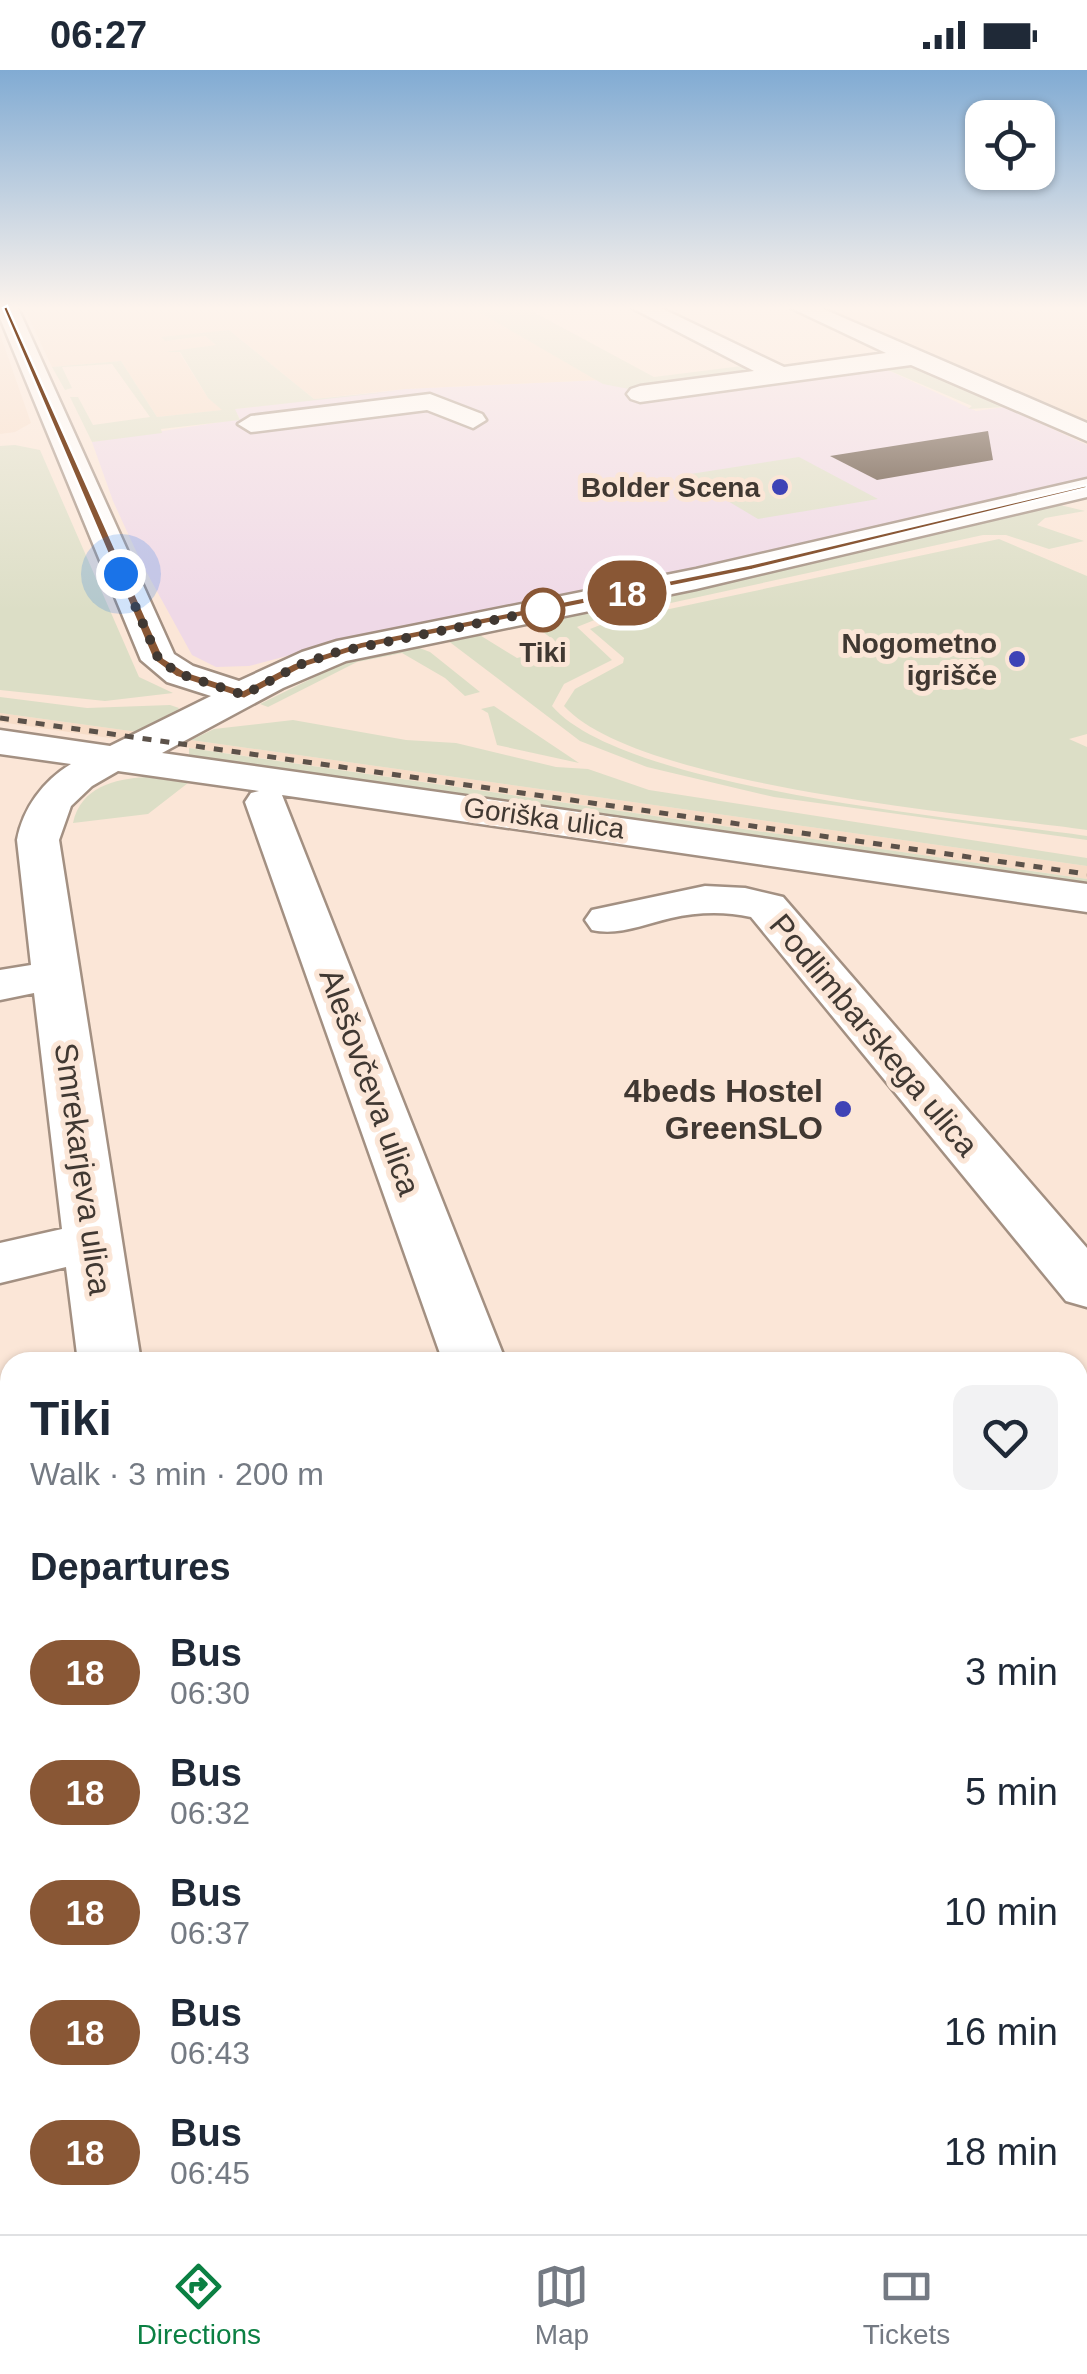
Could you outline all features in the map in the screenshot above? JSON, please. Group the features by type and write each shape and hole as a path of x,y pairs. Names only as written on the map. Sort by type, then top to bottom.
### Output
{"street":[{"path":"51,409 159,660 180,674 244,695"},
{"path":"251,424 373,409"},
{"path":"447,409 473,420"},
{"path":"1032,409 1087,433"},
{"name":"Smrekarjeva ulica","path":"109,1352 38,840 40,824 54,799 78,777 299,665 360,646 713,576 1080,495"},
{"name":"Goriška ulica","path":"0,742 1087,898"},
{"name":"Alešovčeva ulica","path":"266,802 470,1352"},
{"name":"Podlimbarskega ulica","path":"608,920 700,898 731,896 767,907 1087,1287"},
{"path":"0,985 57,975"},
{"path":"0,1262 93,1241"}],"shaded area":[{"path":"0,409 26,409 31,423 15,432 0,434"},
{"path":"152,409 224,410 157,417"},
{"path":"234,409 1009,409 1087,445 1087,479 704,569 350,639 249,666 216,667 192,655 142,564 92,442 240,419"},
{"path":"1057,409 1087,409 1087,421"},
{"path":"0,713 145,733 131,741 0,722"},
{"path":"191,740 1087,866 1087,879 178,746"}],"green space":[{"path":"76,409 84,409 93,425 150,417 144,409 152,409 157,417 235,409 240,420 92,442"},
{"path":"0,446 40,450 139,677 173,693 105,701 0,690"},
{"name":"Bolder Scena","path":"799,457 878,499 758,519 684,475"},
{"path":"1060,505 1085,511 1045,518 1037,525 1084,541 1049,549 1006,535 983,535 597,619 577,627 612,660 564,684 552,706 591,735 650,759 722,780 885,810 1087,836 1087,840 774,797 647,767 580,741 447,640 478,634 517,658 563,647 531,623"},
{"path":"999,539 1087,576 1087,734 1069,739 1087,747 1087,830 890,805 731,776 660,757 602,734 564,706 575,689 623,663 624,658 590,629 608,622"},
{"path":"417,647 430,652 480,692 465,696 445,678 402,653 357,662 268,707 260,704 351,659"},
{"path":"0,697 87,708 170,705 179,708 176,712 180,716 145,733 0,713"},
{"path":"494,706 579,763 497,745 488,713 481,709"},
{"path":"293,720 406,740 456,743 556,767 588,769 649,790 1087,858 1087,866 191,740 214,729"},
{"path":"189,748 1087,879 1087,890 189,759"},
{"path":"146,777 188,783 148,814 73,823 83,801 100,787"}],"building":[{"path":"988,431 993,460 877,480 830,456"}],"railway":[{"path":"0,718 1087,874"}],"bus line":[{"name":"18","path":"50,409 159,660 180,674 244,695 299,665 360,646 752,567 1087,488"}],"place":[{"name":"Bolder Scena","path":"780,487"},
{"name":"Tiki","path":"543,610"},
{"name":"Nogometno igrišče","path":"1017,659"},
{"name":"4beds Hostel GreenSLO","path":"843,1109"}],"route":[{"path":"121,574 153,651 165,666 244,695 299,665 337,652 558,607 543,610"}]}
